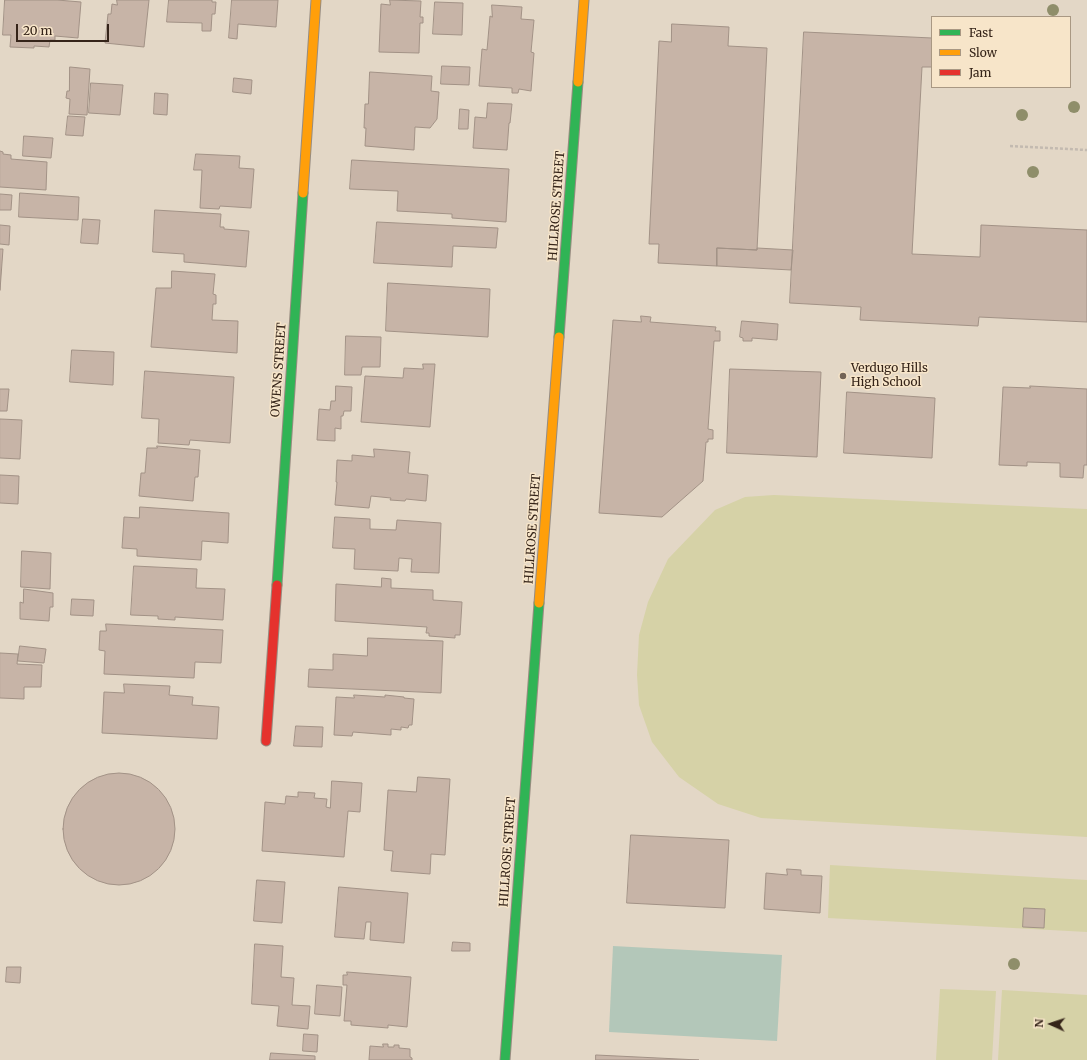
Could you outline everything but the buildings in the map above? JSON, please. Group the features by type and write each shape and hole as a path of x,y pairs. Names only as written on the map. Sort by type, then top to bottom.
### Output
{"street":[{"name":"OWENS STREET","path":"266,741 316,0"},
{"name":"HILLROSE STREET","path":"505,1060 584,0"}],"path":[{"path":"1010,146 1087,150"}],"shaded area":[{"path":"774,495 1087,509 1087,837 761,818 718,804 679,777 652,742 639,705 637,675 639,635 648,602 668,559 715,510 745,497"},
{"path":"830,865 1087,880 1087,932 828,918"},
{"path":"613,946 782,955 777,1041 609,1032"},
{"path":"940,989 996,991 992,1060 936,1060"},
{"path":"1002,990 1087,995 1087,1060 998,1060"}],"traffic: fast":[{"path":"559,337 578,82"},
{"path":"277,585 303,193"},
{"path":"505,1060 539,603"}],"traffic: slow":[{"path":"303,193 316,0"},
{"path":"578,82 584,0"},
{"path":"539,603 559,337"}],"traffic: jam":[{"path":"266,741 277,585"}],"place":[{"name":"Verdugo Hills High School","path":"843,376"}]}
